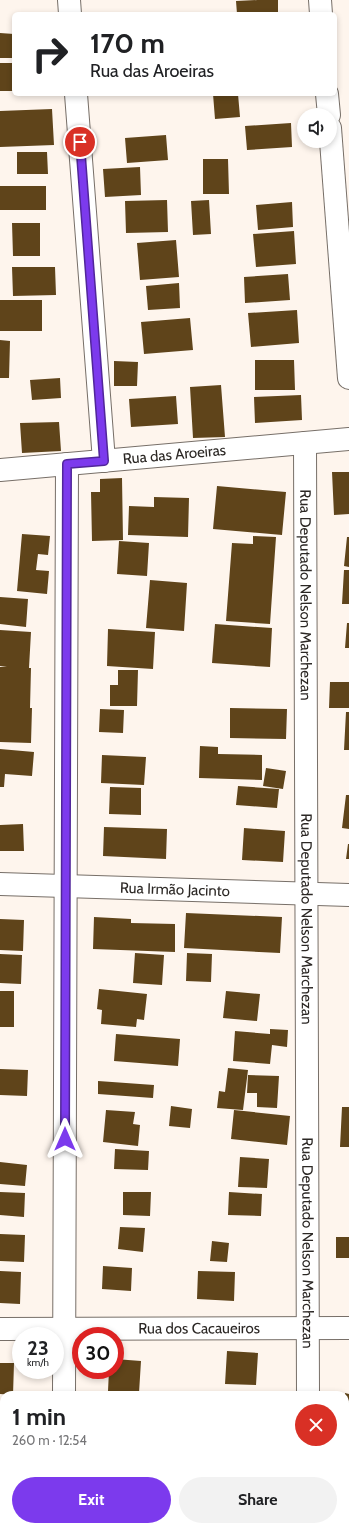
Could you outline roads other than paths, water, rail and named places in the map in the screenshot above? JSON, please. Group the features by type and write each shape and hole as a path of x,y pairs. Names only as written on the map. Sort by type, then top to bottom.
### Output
{"street":[{"path":"69,0 70,12"},
{"path":"320,0 321,12"},
{"path":"76,96 104,461"},
{"path":"327,96 328,108"},
{"path":"332,148 349,378"},
{"name":"Rua das Aroeiras","path":"0,470 349,439"},
{"name":"Rua Deputado Nelson Marchezan","path":"305,443 308,1391"},
{"path":"64,1328 67,464"},
{"name":"Rua Irmão Jacinto","path":"0,884 349,895"},
{"name":"Rua dos Cacaueiros","path":"64,1328 349,1328"},
{"name":"Rua dos Cacaueiros","path":"0,1329 12,1329"},
{"path":"64,1379 64,1391"}]}
